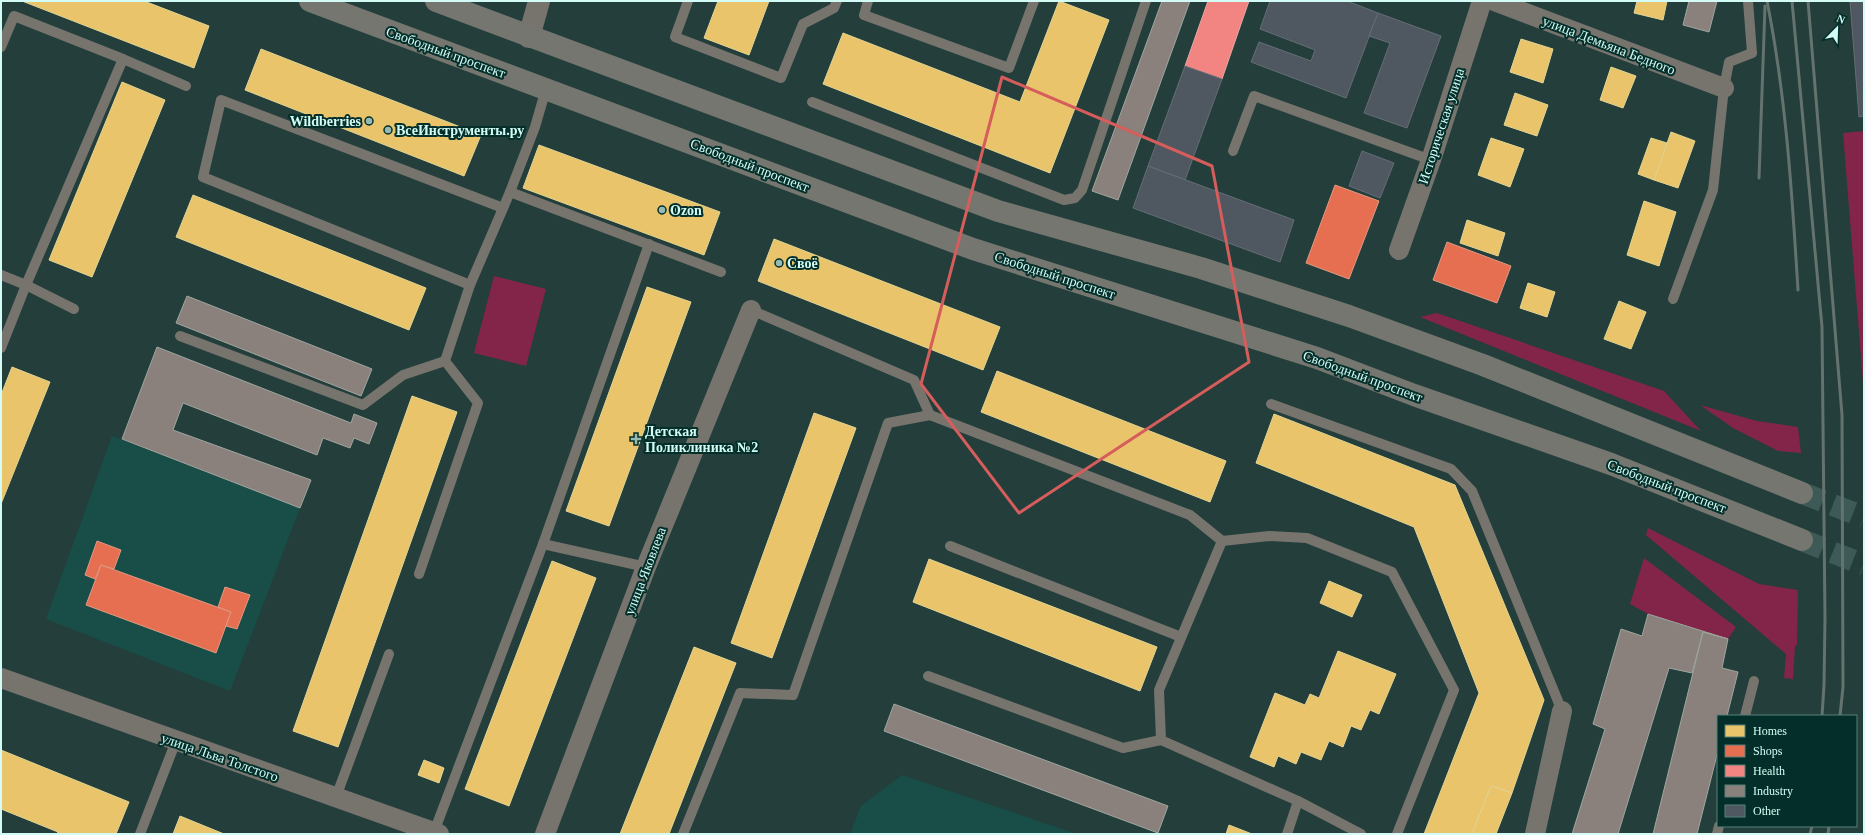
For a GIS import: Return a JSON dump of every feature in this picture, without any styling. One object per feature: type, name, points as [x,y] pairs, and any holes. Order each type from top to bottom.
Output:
[{"type":"main road","name":"Свободный проспект","points":[[310,1],[973,249],[1317,358],[1414,395],[1611,464],[1802,540]]},
{"type":"main road","points":[[436,1],[998,211],[1201,268],[1350,316],[1483,364],[1802,493]]},
{"type":"street","points":[[529,37],[539,1]]},
{"type":"street","name":"Историческая улица","points":[[1399,250],[1431,160],[1482,1]]},
{"type":"street","name":"улица Демьяна Бедного","points":[[1494,1],[1724,88]]},
{"type":"street","name":"улица Яковлева","points":[[545,834],[646,567],[751,310]]},
{"type":"street","name":"улица Льва Толстого","points":[[1,678],[436,833]]},
{"type":"street","points":[[1535,834],[1562,711]]},
{"type":"lane","points":[[688,1],[675,37],[781,78],[803,24],[834,8],[837,1]]},
{"type":"lane","points":[[868,1],[864,15],[1009,68],[1034,1]]},
{"type":"lane","points":[[812,102],[1064,200],[1075,198],[1082,190],[1146,1]]},
{"type":"lane","points":[[1673,299],[1713,190],[1724,88],[1729,62],[1752,53],[1748,1]]},
{"type":"lane","points":[[1,47],[14,16],[123,59],[186,86]]},
{"type":"lane","points":[[1,348],[26,285],[123,59]]},
{"type":"lane","points":[[445,361],[470,285],[510,192],[535,127],[546,89]]},
{"type":"lane","points":[[1233,151],[1254,96],[1431,160]]},
{"type":"lane","points":[[470,285],[203,177],[221,100],[503,208]]},
{"type":"lane","points":[[510,192],[721,272]]},
{"type":"lane","points":[[436,833],[543,544],[649,244]]},
{"type":"lane","points":[[1,275],[26,285],[74,309]]},
{"type":"lane","points":[[751,310],[914,380],[930,414]]},
{"type":"lane","points":[[180,336],[363,405],[403,375],[445,361]]},
{"type":"lane","points":[[419,574],[478,403],[445,361]]},
{"type":"lane","points":[[1271,404],[1451,469],[1472,491],[1562,711]]},
{"type":"lane","points":[[683,834],[740,693],[793,695],[888,423],[930,414],[1190,515],[1222,541],[1269,536],[1306,538],[1392,572],[1454,690],[1397,834]]},
{"type":"lane","points":[[1161,740],[1159,690],[1222,541]]},
{"type":"lane","points":[[543,544],[646,567]]},
{"type":"lane","points":[[950,546],[1181,637]]},
{"type":"lane","points":[[336,797],[389,654]]},
{"type":"lane","points":[[928,676],[1123,748],[1161,740],[1298,801],[1361,834]]},
{"type":"lane","points":[[1745,715],[1754,681]]},
{"type":"lane","points":[[140,834],[176,741]]},
{"type":"lane","points":[[1287,834],[1298,801]]},
{"type":"highlighted area","points":[[1002,77],[1212,166],[1249,362],[1019,513],[921,384]]},
{"type":"shaded area","points":[[1864,131],[1864,395],[1843,133]]},
{"type":"shaded area","points":[[494,276],[546,289],[526,366],[474,353]]},
{"type":"shaded area","points":[[1437,313],[1664,391],[1701,431],[1420,317]]},
{"type":"shaded area","points":[[1700,405],[1757,421],[1798,427],[1801,453],[1778,451],[1733,428]]},
{"type":"shaded area","points":[[112,436],[300,508],[230,691],[46,619]]},
{"type":"shaded area","points":[[1648,528],[1759,584],[1798,590],[1797,645],[1795,646],[1793,679],[1784,678],[1786,654],[1646,535]]},
{"type":"shaded area","points":[[1644,558],[1736,627],[1728,639],[1648,614],[1630,604]]},
{"type":"shaded area","points":[[902,775],[1077,834],[850,834],[861,806]]},
{"type":"building: Homes","points":[[22,1],[144,1],[209,26],[194,68]]},
{"type":"building: Homes","points":[[718,1],[769,1],[749,55],[704,38]]},
{"type":"building: Homes","points":[[1059,1],[1109,20],[1050,173],[823,84],[843,33],[1020,102]]},
{"type":"building: Homes","points":[[1637,1],[1667,1],[1663,20],[1634,13]]},
{"type":"building: Homes","points":[[1521,39],[1553,49],[1543,83],[1510,72]]},
{"type":"building: Homes","points":[[261,49],[481,135],[464,176],[245,90]]},
{"type":"building: Homes","points":[[1611,67],[1636,76],[1623,108],[1600,100]]},
{"type":"building: Homes","points":[[122,82],[165,100],[92,277],[49,260]]},
{"type":"building: Homes","points":[[1515,93],[1548,105],[1537,136],[1504,125]]},
{"type":"building: Homes","points":[[1671,132],[1695,141],[1678,188],[1654,180]]},
{"type":"building: Homes","points":[[1491,138],[1524,149],[1510,187],[1478,175]]},
{"type":"building: Homes","points":[[1651,138],[1667,143],[1654,180],[1638,174]]},
{"type":"building: Homes","points":[[539,145],[720,212],[704,255],[523,188]]},
{"type":"building: Homes","points":[[193,195],[426,288],[409,330],[176,237]]},
{"type":"building: Homes","points":[[1644,201],[1676,212],[1659,266],[1627,255]]},
{"type":"building: Homes","points":[[1467,220],[1505,233],[1498,256],[1460,243]]},
{"type":"building: Homes","points":[[774,239],[1000,327],[983,370],[758,281]]},
{"type":"building: Homes","points":[[1528,283],[1555,292],[1547,317],[1520,308]]},
{"type":"building: Homes","points":[[647,287],[691,302],[609,526],[566,511]]},
{"type":"building: Homes","points":[[1619,301],[1646,312],[1631,349],[1604,339]]},
{"type":"building: Homes","points":[[12,367],[50,382],[1,504],[1,395]]},
{"type":"building: Homes","points":[[997,371],[1226,461],[1210,502],[981,412]]},
{"type":"building: Homes","points":[[412,396],[457,412],[338,747],[293,731]]},
{"type":"building: Homes","points":[[814,413],[856,428],[772,658],[731,643]]},
{"type":"building: Homes","points":[[1274,414],[1455,485],[1544,700],[1512,793],[1491,786],[1472,834],[1424,834],[1479,693],[1414,527],[1256,463]]},
{"type":"building: Homes","points":[[929,559],[1157,647],[1140,691],[913,602]]},
{"type":"building: Homes","points":[[552,561],[596,578],[509,806],[465,789]]},
{"type":"building: Homes","points":[[1329,581],[1362,595],[1352,617],[1320,603]]},
{"type":"building: Homes","points":[[694,647],[736,663],[669,834],[620,834]]},
{"type":"building: Homes","points":[[1338,651],[1396,674],[1379,714],[1370,710],[1361,730],[1351,726],[1343,747],[1329,741],[1321,760],[1301,752],[1296,764],[1278,756],[1274,767],[1250,757],[1275,693],[1305,705],[1310,694],[1319,698]]},
{"type":"building: Homes","points":[[1,750],[129,802],[116,834],[57,834],[58,832],[1,809]]},
{"type":"building: Homes","points":[[424,760],[444,768],[439,783],[418,775]]},
{"type":"building: Homes","points":[[1491,786],[1512,793],[1496,834],[1472,834]]},
{"type":"building: Homes","points":[[180,816],[224,834],[173,834]]},
{"type":"building: Homes","points":[[1229,825],[1252,834],[1226,834]]},
{"type":"building: Shops","points":[[1335,185],[1379,201],[1349,279],[1306,263]]},
{"type":"building: Shops","points":[[1447,242],[1511,266],[1497,303],[1433,280]]},
{"type":"building: Shops","points":[[97,541],[121,550],[114,569],[101,565],[95,579],[85,575]]},
{"type":"building: Shops","points":[[101,565],[231,612],[216,653],[86,605]]},
{"type":"building: Shops","points":[[225,587],[250,595],[237,629],[226,626],[231,612],[218,607]]},
{"type":"building: Health","points":[[1208,1],[1249,1],[1222,79],[1185,66]]},
{"type":"building: Industry","points":[[1162,1],[1190,1],[1118,200],[1092,191]]},
{"type":"building: Industry","points":[[1689,1],[1717,1],[1709,32],[1683,25]]},
{"type":"building: Industry","points":[[187,296],[372,369],[361,396],[176,323]]},
{"type":"building: Industry","points":[[157,347],[351,423],[354,414],[377,423],[369,444],[354,438],[350,448],[323,438],[317,455],[183,403],[173,430],[311,480],[300,508],[122,439]]},
{"type":"building: Industry","points":[[1648,614],[1728,639],[1703,632],[1692,673],[1669,668],[1618,834],[1572,834],[1605,729],[1593,724],[1621,629],[1642,636]]},
{"type":"building: Industry","points":[[1703,632],[1728,639],[1722,668],[1738,672],[1727,715],[1717,715],[1717,755],[1697,834],[1653,834]]},
{"type":"building: Industry","points":[[894,704],[1168,806],[1158,833],[884,731]]},
{"type":"building: Other","points":[[1270,1],[1347,1],[1378,13],[1346,98],[1251,62],[1259,42],[1311,61],[1315,50],[1260,29]]},
{"type":"building: Other","points":[[1850,1],[1864,1],[1864,116],[1859,117]]},
{"type":"building: Other","points":[[1378,13],[1441,36],[1407,128],[1364,113],[1390,43],[1369,36]]},
{"type":"building: Other","points":[[1185,66],[1222,79],[1185,180],[1148,166]]},
{"type":"building: Other","points":[[1362,151],[1394,163],[1380,198],[1349,186]]},
{"type":"building: Other","points":[[1148,166],[1294,220],[1280,262],[1133,208]]},
{"type":"tunnel","points":[[1802,493],[1864,517]]},
{"type":"tunnel","points":[[1802,540],[1864,565]]},
{"type":"railway","points":[[1767,1],[1774,37],[1784,109],[1791,181],[1798,290]]},
{"type":"railway","points":[[1792,1],[1822,327],[1825,618],[1822,715]]},
{"type":"railway","points":[[1808,1],[1842,415],[1843,687],[1840,715]]},
{"type":"railway","points":[[1759,178],[1765,6]]},
{"type":"railway","points":[[1810,834],[1812,827]]},
{"type":"railway","points":[[1828,834],[1829,827]]},
{"type":"place","name":"Wildberries","points":[[369,121]]},
{"type":"place","name":"ВсеИнструменты.ру","points":[[388,130]]},
{"type":"place","name":"Ozon","points":[[662,210]]},
{"type":"place","name":"Своё","points":[[779,263]]},
{"type":"place","name":"Детская Поликлиника №2","points":[[636,439]]}]
